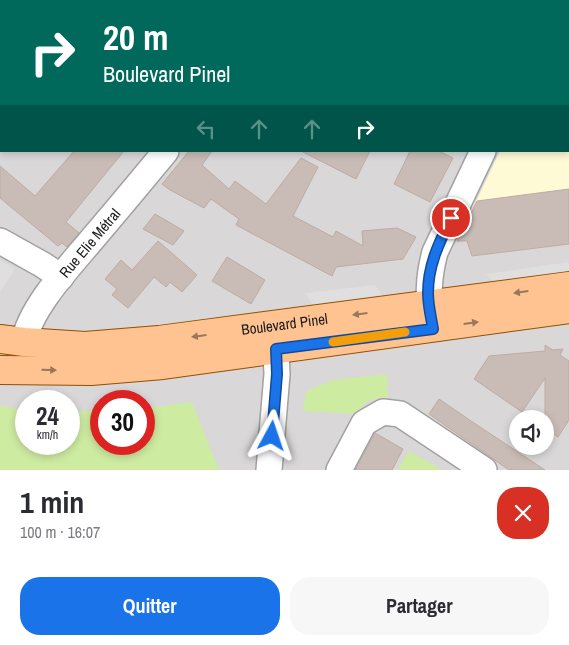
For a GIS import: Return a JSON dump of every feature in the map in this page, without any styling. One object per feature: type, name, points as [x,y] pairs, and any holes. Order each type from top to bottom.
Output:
[{"type":"main road","name":"Boulevard Pinel","points":[[431,317],[569,286]]},
{"type":"main road","name":"Boulevard Pinel","points":[[12,340],[85,346],[159,340],[275,337],[431,317],[569,309]]},
{"type":"main road","name":"Boulevard Pinel","points":[[0,370],[91,371],[163,365],[275,337]]},
{"type":"street","name":"Rue Elie Métral","points":[[12,340],[26,332],[35,312],[61,277],[165,152]]},
{"type":"street","points":[[431,317],[428,294],[430,266],[483,152]]},
{"type":"street","points":[[0,242],[61,277]]},
{"type":"street","points":[[269,470],[277,374],[275,337]]},
{"type":"street","points":[[339,470],[364,423],[383,412],[400,414],[484,470]]},
{"type":"shaded area","points":[[0,152],[569,152],[569,470],[0,470]]},
{"type":"shaded area","points":[[500,152],[569,152],[569,244],[472,256],[467,241],[457,241]]},
{"type":"shaded area","points":[[0,260],[15,269],[0,292]]},
{"type":"shaded area","points":[[569,262],[569,285],[496,284],[486,274]]},
{"type":"shaded area","points":[[375,285],[386,300],[315,307],[305,293]]},
{"type":"green space","points":[[387,374],[388,397],[370,401],[363,405],[357,414],[303,411],[306,391],[333,380]]},
{"type":"green space","points":[[192,402],[219,470],[0,470],[0,406],[15,408],[15,455],[80,455],[80,411],[90,411],[90,455],[155,455],[155,407]]},
{"type":"green space","points":[[408,451],[443,470],[398,470]]},
{"type":"building","points":[[73,152],[123,152],[66,222],[79,233],[67,247],[62,243],[58,246],[0,198],[0,166],[35,196]]},
{"type":"building","points":[[188,152],[211,152],[202,165],[229,189],[235,181],[266,204],[301,158],[318,167],[293,216],[333,237],[336,231],[363,246],[362,231],[397,228],[416,237],[403,259],[336,267],[332,276],[236,225],[239,219],[211,199],[204,208],[162,184]]},
{"type":"building","points":[[303,152],[370,152],[356,179]]},
{"type":"building","points":[[410,152],[441,152],[453,158],[430,202],[394,184]]},
{"type":"building","points":[[569,189],[569,244],[472,256],[467,241],[457,241],[477,201]]},
{"type":"building","points":[[155,214],[184,231],[173,245],[143,229]]},
{"type":"building","points":[[158,241],[197,275],[182,292],[170,282],[166,287],[154,277],[128,308],[112,295],[117,289],[105,279],[121,260],[132,270]]},
{"type":"building","points":[[227,257],[265,280],[251,304],[212,281]]},
{"type":"building","points":[[545,345],[553,350],[563,349],[560,355],[569,361],[569,420],[558,437],[554,434],[554,410],[545,410],[545,378],[523,410],[519,410],[474,379],[489,356],[545,351]]},
{"type":"building","points":[[439,399],[509,446],[509,455],[522,455],[545,470],[509,470],[429,414]]},
{"type":"building","points":[[375,433],[403,449],[392,470],[355,470]]},
{"type":"slow traffic","points":[[333,342],[405,332]]},
{"type":"route","points":[[272,436],[277,374],[276,349],[433,329],[428,294],[430,266],[451,218]]}]
